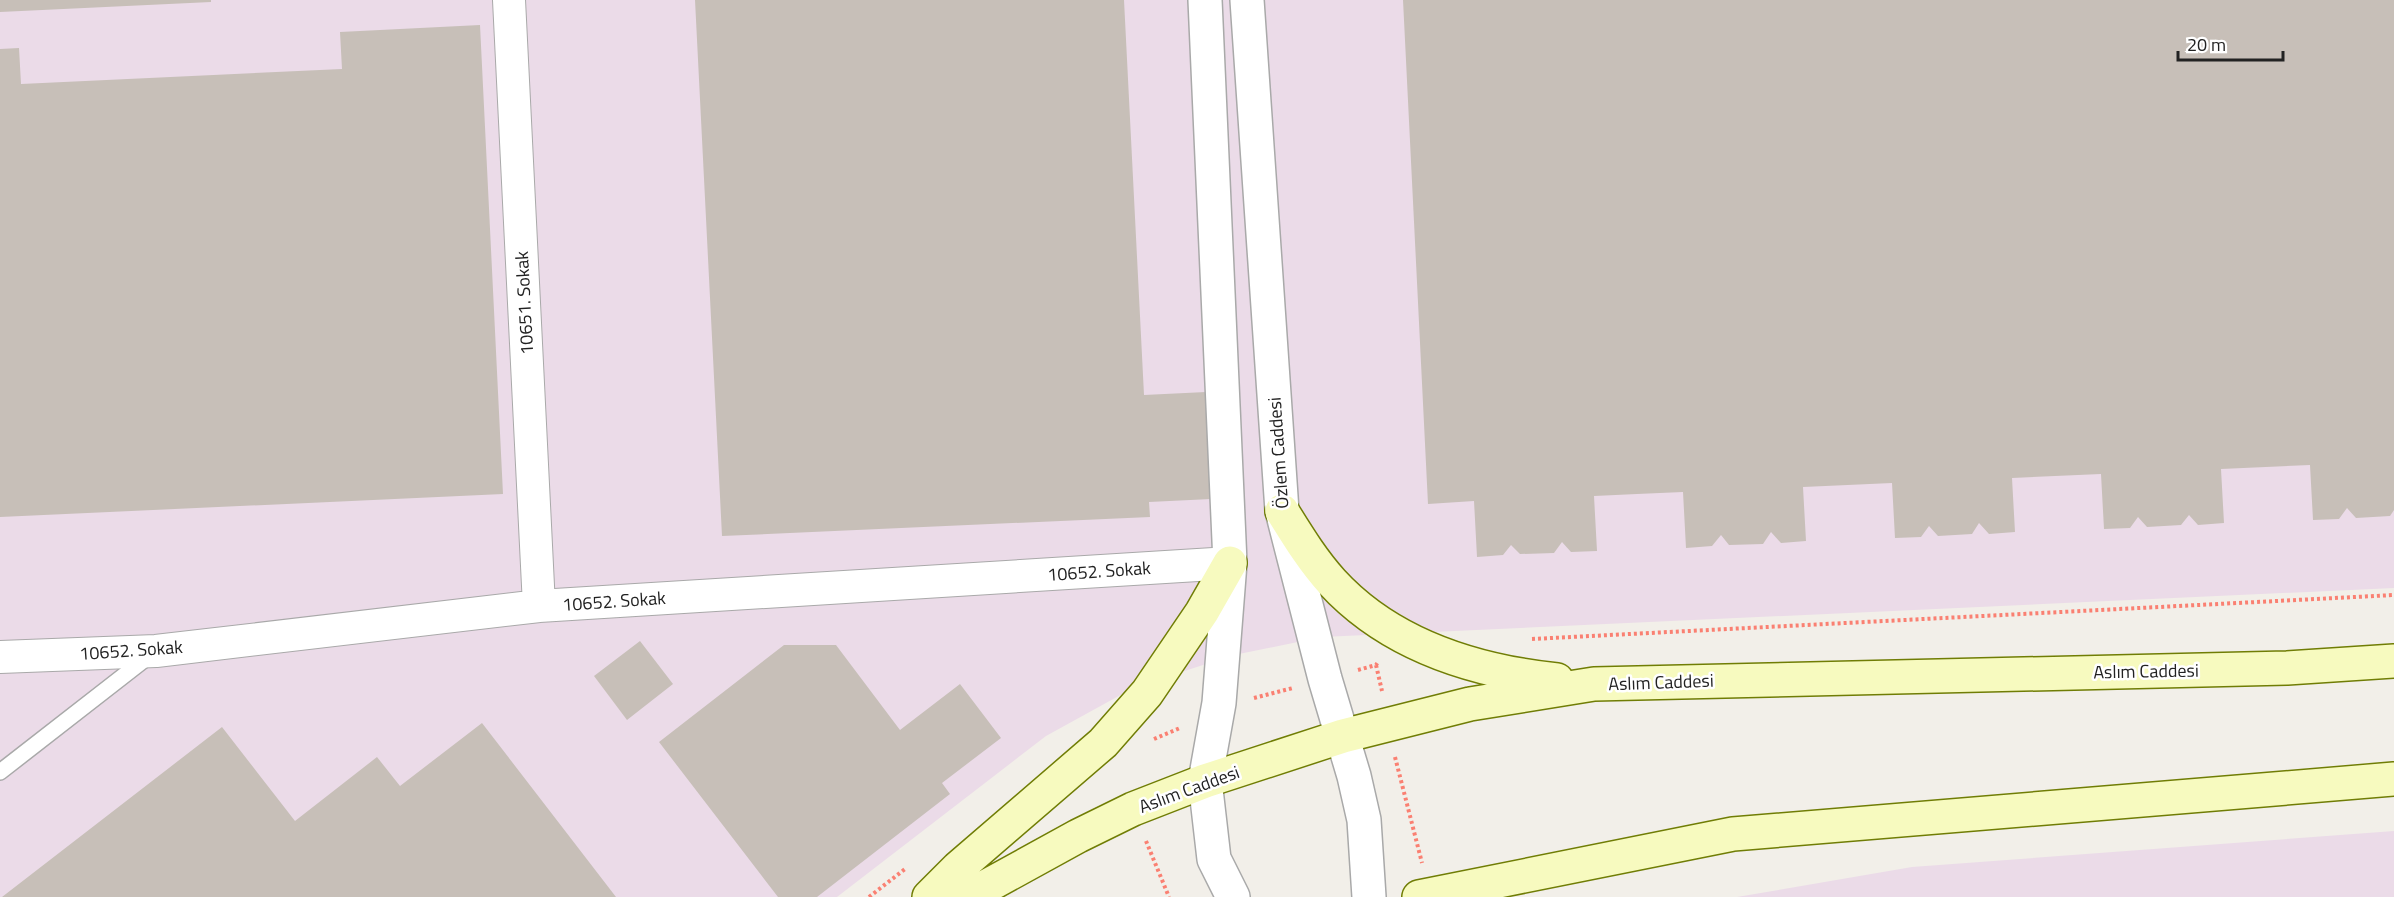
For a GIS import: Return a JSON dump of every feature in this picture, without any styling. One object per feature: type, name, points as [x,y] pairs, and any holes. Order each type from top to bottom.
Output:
[{"type":"main road","points":[[1282,511],[1332,582],[1357,606],[1392,633],[1461,661],[1499,672],[1594,684]]},
{"type":"main road","points":[[929,897],[958,868],[1103,743],[1147,693],[1202,612],[1230,562]]},
{"type":"main road","name":"Aslım Caddesi","points":[[966,897],[1133,809],[1205,781],[1343,736],[1470,704],[1594,684],[2287,668],[2394,661]]},
{"type":"main road","points":[[1422,896],[1733,834],[2394,779]]},
{"type":"street","name":"10651. Sokak","points":[[509,0],[539,606]]},
{"type":"street","points":[[1205,0],[1230,562],[1219,703],[1205,781],[1214,859],[1233,897]]},
{"type":"street","name":"Özlem Caddesi","points":[[1247,0],[1282,511],[1364,820],[1369,897]]},
{"type":"street","name":"10652. Sokak","points":[[0,657],[156,651],[539,606],[1230,562]]},
{"type":"lane","points":[[0,772],[156,651]]},
{"type":"path","points":[[1376,665],[1422,896]]},
{"type":"shaded area","points":[[0,0],[2394,0],[2394,588],[1322,637],[1234,655],[1135,687],[1046,736],[837,897],[0,897]]},
{"type":"shaded area","points":[[2394,831],[2394,897],[1737,897],[1912,867]]},
{"type":"building","points":[[0,0],[211,0],[211,2],[0,12]]},
{"type":"building","points":[[695,0],[1124,0],[1144,395],[1206,392],[1211,499],[1149,502],[1150,517],[722,536]]},
{"type":"building","points":[[1403,0],[2394,0],[2394,510],[2390,516],[2356,518],[2347,508],[2339,519],[2313,520],[2310,465],[2221,469],[2224,523],[2198,525],[2189,515],[2181,525],[2147,527],[2138,517],[2130,528],[2104,529],[2101,474],[2012,478],[2015,532],[1989,534],[1979,523],[1972,534],[1938,536],[1929,526],[1921,537],[1895,538],[1892,483],[1803,487],[1806,541],[1781,543],[1771,532],[1763,544],[1729,545],[1721,535],[1712,546],[1686,548],[1683,492],[1594,496],[1597,551],[1571,552],[1562,542],[1554,553],[1520,554],[1511,545],[1503,555],[1477,557],[1474,501],[1428,504]]},
{"type":"building","points":[[480,25],[503,494],[0,517],[0,49],[19,48],[21,84],[342,69],[340,32]]},
{"type":"building","points":[[640,641],[673,684],[627,720],[594,676]]},
{"type":"building","points":[[784,645],[836,645],[900,730],[960,684],[1001,738],[942,783],[950,794],[817,897],[778,897],[659,742]]},
{"type":"building","points":[[482,723],[616,897],[2,897],[222,727],[295,821],[377,757],[400,786]]}]
